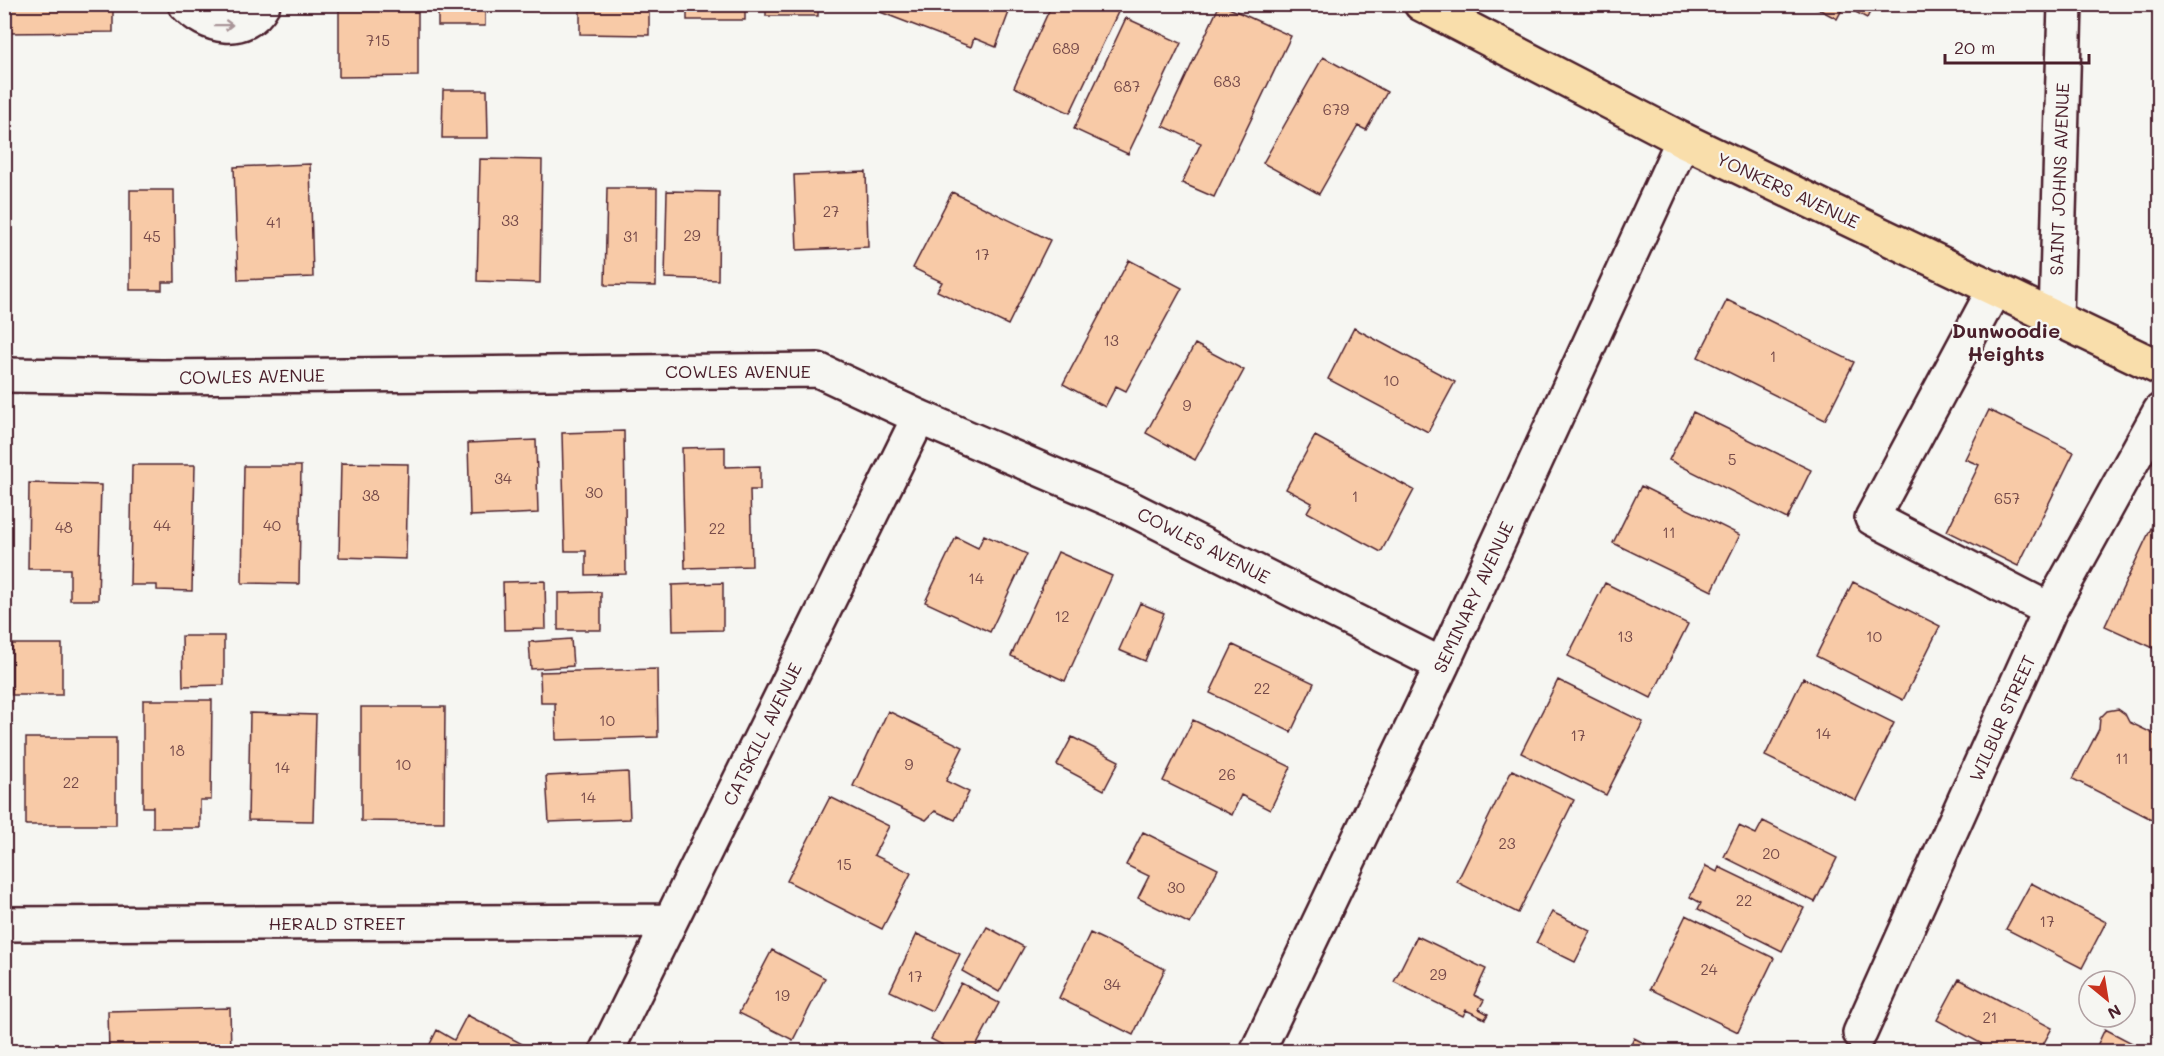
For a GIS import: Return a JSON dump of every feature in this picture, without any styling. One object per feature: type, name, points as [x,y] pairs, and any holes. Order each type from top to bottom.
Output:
[{"type":"main road","name":"YONKERS AVENUE","points":[[1421,4],[1683,140],[2160,368]]},
{"type":"street","points":[[185,4],[196,16],[214,26],[246,22],[258,12],[263,4]]},
{"type":"street","name":"SAINT JOHNS AVENUE","points":[[2056,318],[2065,4]]},
{"type":"street","name":"SEMINARY AVENUE","points":[[1257,1052],[1442,665],[1683,140]]},
{"type":"street","points":[[1995,288],[1872,518],[2050,610]]},
{"type":"street","name":"COWLES AVENUE","points":[[4,375],[162,377],[818,370],[919,417],[1126,506],[1442,665]]},
{"type":"street","name":"WILBUR STREET","points":[[1860,1033],[2050,610],[2160,411]]},
{"type":"street","name":"CATSKILL AVENUE","points":[[606,1052],[919,417]]},
{"type":"street","name":"HERALD STREET","points":[[4,924],[669,921]]},
{"type":"building","points":[[4,4],[113,4],[113,32],[4,33]]},
{"type":"building","points":[[339,4],[418,4],[418,76],[339,77]]},
{"type":"building","points":[[438,4],[485,4],[485,26],[438,26]]},
{"type":"building","points":[[504,4],[549,4],[549,10],[504,11]]},
{"type":"building","points":[[580,4],[649,4],[649,35],[580,34]]},
{"type":"building","points":[[687,4],[745,4],[745,20],[687,20]]},
{"type":"building","points":[[766,4],[818,4],[818,16],[766,16]]},
{"type":"building","points":[[877,4],[1012,4],[996,47],[974,38],[971,47],[875,10]]},
{"type":"building","points":[[1052,4],[1107,4],[1119,10],[1070,113],[1014,87]]},
{"type":"building","points":[[1220,4],[1291,36],[1214,197],[1182,183],[1201,143],[1163,126]]},
{"type":"building","points":[[1809,4],[1874,4],[1867,18],[1844,6],[1837,19]]},
{"type":"building","points":[[1126,18],[1181,43],[1128,154],[1074,129]]},
{"type":"building","points":[[1323,57],[1387,92],[1366,130],[1358,126],[1319,194],[1263,163]]},
{"type":"building","points":[[443,90],[487,90],[488,138],[442,138]]},
{"type":"building","points":[[480,159],[542,160],[540,283],[477,281]]},
{"type":"building","points":[[310,164],[313,277],[238,280],[234,167]]},
{"type":"building","points":[[866,172],[868,247],[797,250],[794,175]]},
{"type":"building","points":[[607,188],[657,188],[656,286],[605,285]]},
{"type":"building","points":[[130,190],[174,190],[175,282],[162,282],[162,290],[130,290]]},
{"type":"building","points":[[667,191],[719,192],[718,280],[665,278]]},
{"type":"building","points":[[952,192],[1050,240],[1008,325],[937,291],[942,282],[913,268]]},
{"type":"building","points":[[1129,260],[1182,288],[1126,391],[1116,386],[1105,407],[1063,384]]},
{"type":"building","points":[[1727,300],[1854,362],[1825,420],[1698,357]]},
{"type":"building","points":[[1354,328],[1455,382],[1428,432],[1328,379]]},
{"type":"building","points":[[1195,344],[1244,370],[1195,460],[1146,433]]},
{"type":"building","points":[[1989,410],[2074,452],[2018,566],[1947,531],[1979,465],[1965,459]]},
{"type":"building","points":[[1693,412],[1811,470],[1787,519],[1669,460]]},
{"type":"building","points":[[624,431],[626,574],[586,575],[586,551],[565,551],[562,433]]},
{"type":"building","points":[[1315,436],[1414,490],[1381,552],[1307,512],[1312,503],[1286,489]]},
{"type":"building","points":[[536,440],[538,513],[470,516],[468,443]]},
{"type":"building","points":[[725,447],[725,467],[760,466],[760,490],[750,490],[752,566],[685,568],[682,448]]},
{"type":"building","points":[[341,463],[408,464],[406,559],[339,557]]},
{"type":"building","points":[[132,465],[195,465],[192,591],[157,590],[157,585],[130,585]]},
{"type":"building","points":[[244,466],[301,466],[299,584],[242,583]]},
{"type":"building","points":[[29,483],[101,485],[98,600],[70,600],[70,569],[28,569]]},
{"type":"building","points":[[1641,486],[1740,535],[1712,591],[1613,543]]},
{"type":"building","points":[[2155,520],[2160,522],[2160,651],[2105,626]]},
{"type":"building","points":[[984,535],[1027,554],[990,632],[925,602],[956,537],[978,548]]},
{"type":"building","points":[[1058,552],[1112,576],[1065,681],[1011,656]]},
{"type":"building","points":[[545,581],[546,629],[504,630],[503,582]]},
{"type":"building","points":[[1853,582],[1940,626],[1903,700],[1816,656]]},
{"type":"building","points":[[723,583],[723,630],[673,631],[672,585]]},
{"type":"building","points":[[1605,583],[1688,624],[1651,698],[1568,656]]},
{"type":"building","points":[[601,592],[601,630],[558,630],[558,593]]},
{"type":"building","points":[[1140,603],[1164,613],[1145,661],[1119,650]]},
{"type":"building","points":[[182,636],[224,636],[224,685],[183,686]]},
{"type":"building","points":[[571,639],[573,666],[531,669],[529,642]]},
{"type":"building","points":[[12,644],[62,644],[62,695],[12,695]]},
{"type":"building","points":[[1233,645],[1314,683],[1291,732],[1210,693]]},
{"type":"building","points":[[657,669],[658,737],[556,740],[555,703],[541,703],[540,672]]},
{"type":"building","points":[[1803,678],[1894,723],[1856,800],[1765,756]]},
{"type":"building","points":[[1558,680],[1643,722],[1606,795],[1521,753]]},
{"type":"building","points":[[143,700],[212,700],[211,800],[200,800],[200,828],[153,828],[153,807],[143,807]]},
{"type":"building","points":[[361,707],[445,707],[444,822],[361,821]]},
{"type":"building","points":[[2118,709],[2125,714],[2129,722],[2160,737],[2159,823],[2073,779],[2099,729],[2100,718],[2107,711]]},
{"type":"building","points":[[888,711],[963,747],[946,781],[969,792],[955,820],[935,811],[926,820],[853,786]]},
{"type":"building","points":[[250,713],[316,715],[313,821],[248,820]]},
{"type":"building","points":[[1193,720],[1291,767],[1270,810],[1241,795],[1232,815],[1163,781]]},
{"type":"building","points":[[1072,737],[1119,761],[1104,790],[1057,765]]},
{"type":"building","points":[[26,738],[116,738],[116,825],[26,825]]},
{"type":"building","points":[[1512,770],[1574,800],[1518,913],[1457,882]]},
{"type":"building","points":[[628,772],[630,819],[549,822],[546,776]]},
{"type":"building","points":[[830,797],[889,826],[874,855],[911,873],[882,929],[787,881]]},
{"type":"building","points":[[1763,821],[1837,858],[1815,902],[1724,857],[1739,826],[1756,834]]},
{"type":"building","points":[[1143,832],[1218,869],[1190,924],[1138,898],[1149,876],[1126,865]]},
{"type":"building","points":[[1706,866],[1717,872],[1719,867],[1804,908],[1782,951],[1698,909],[1701,903],[1690,897]]},
{"type":"building","points":[[2031,883],[2106,922],[2082,968],[2006,929]]},
{"type":"building","points":[[1552,912],[1591,931],[1575,962],[1536,943]]},
{"type":"building","points":[[1686,915],[1774,958],[1738,1032],[1650,989]]},
{"type":"building","points":[[987,927],[1024,947],[999,992],[962,971]]},
{"type":"building","points":[[1090,933],[1165,969],[1133,1035],[1059,998]]},
{"type":"building","points":[[917,934],[960,954],[932,1011],[890,991]]},
{"type":"building","points":[[1417,936],[1486,969],[1474,995],[1484,1000],[1479,1009],[1488,1014],[1485,1019],[1466,1010],[1463,1016],[1394,982]]},
{"type":"building","points":[[772,950],[825,978],[793,1040],[739,1013]]},
{"type":"building","points":[[1959,979],[2052,1028],[2039,1052],[1997,1052],[1937,1020]]},
{"type":"building","points":[[961,983],[999,1003],[973,1052],[955,1052],[931,1039]]},
{"type":"building","points":[[230,1008],[231,1052],[109,1052],[108,1011]]},
{"type":"building","points":[[467,1015],[532,1049],[531,1052],[426,1052],[437,1030],[454,1040]]},
{"type":"building","points":[[2105,1029],[2134,1044],[2130,1052],[2094,1052]]},
{"type":"building","points":[[1634,1038],[1661,1052],[1628,1052]]},
{"type":"district","name":"Dunwoodie Heights","points":[[2006,342]]}]
